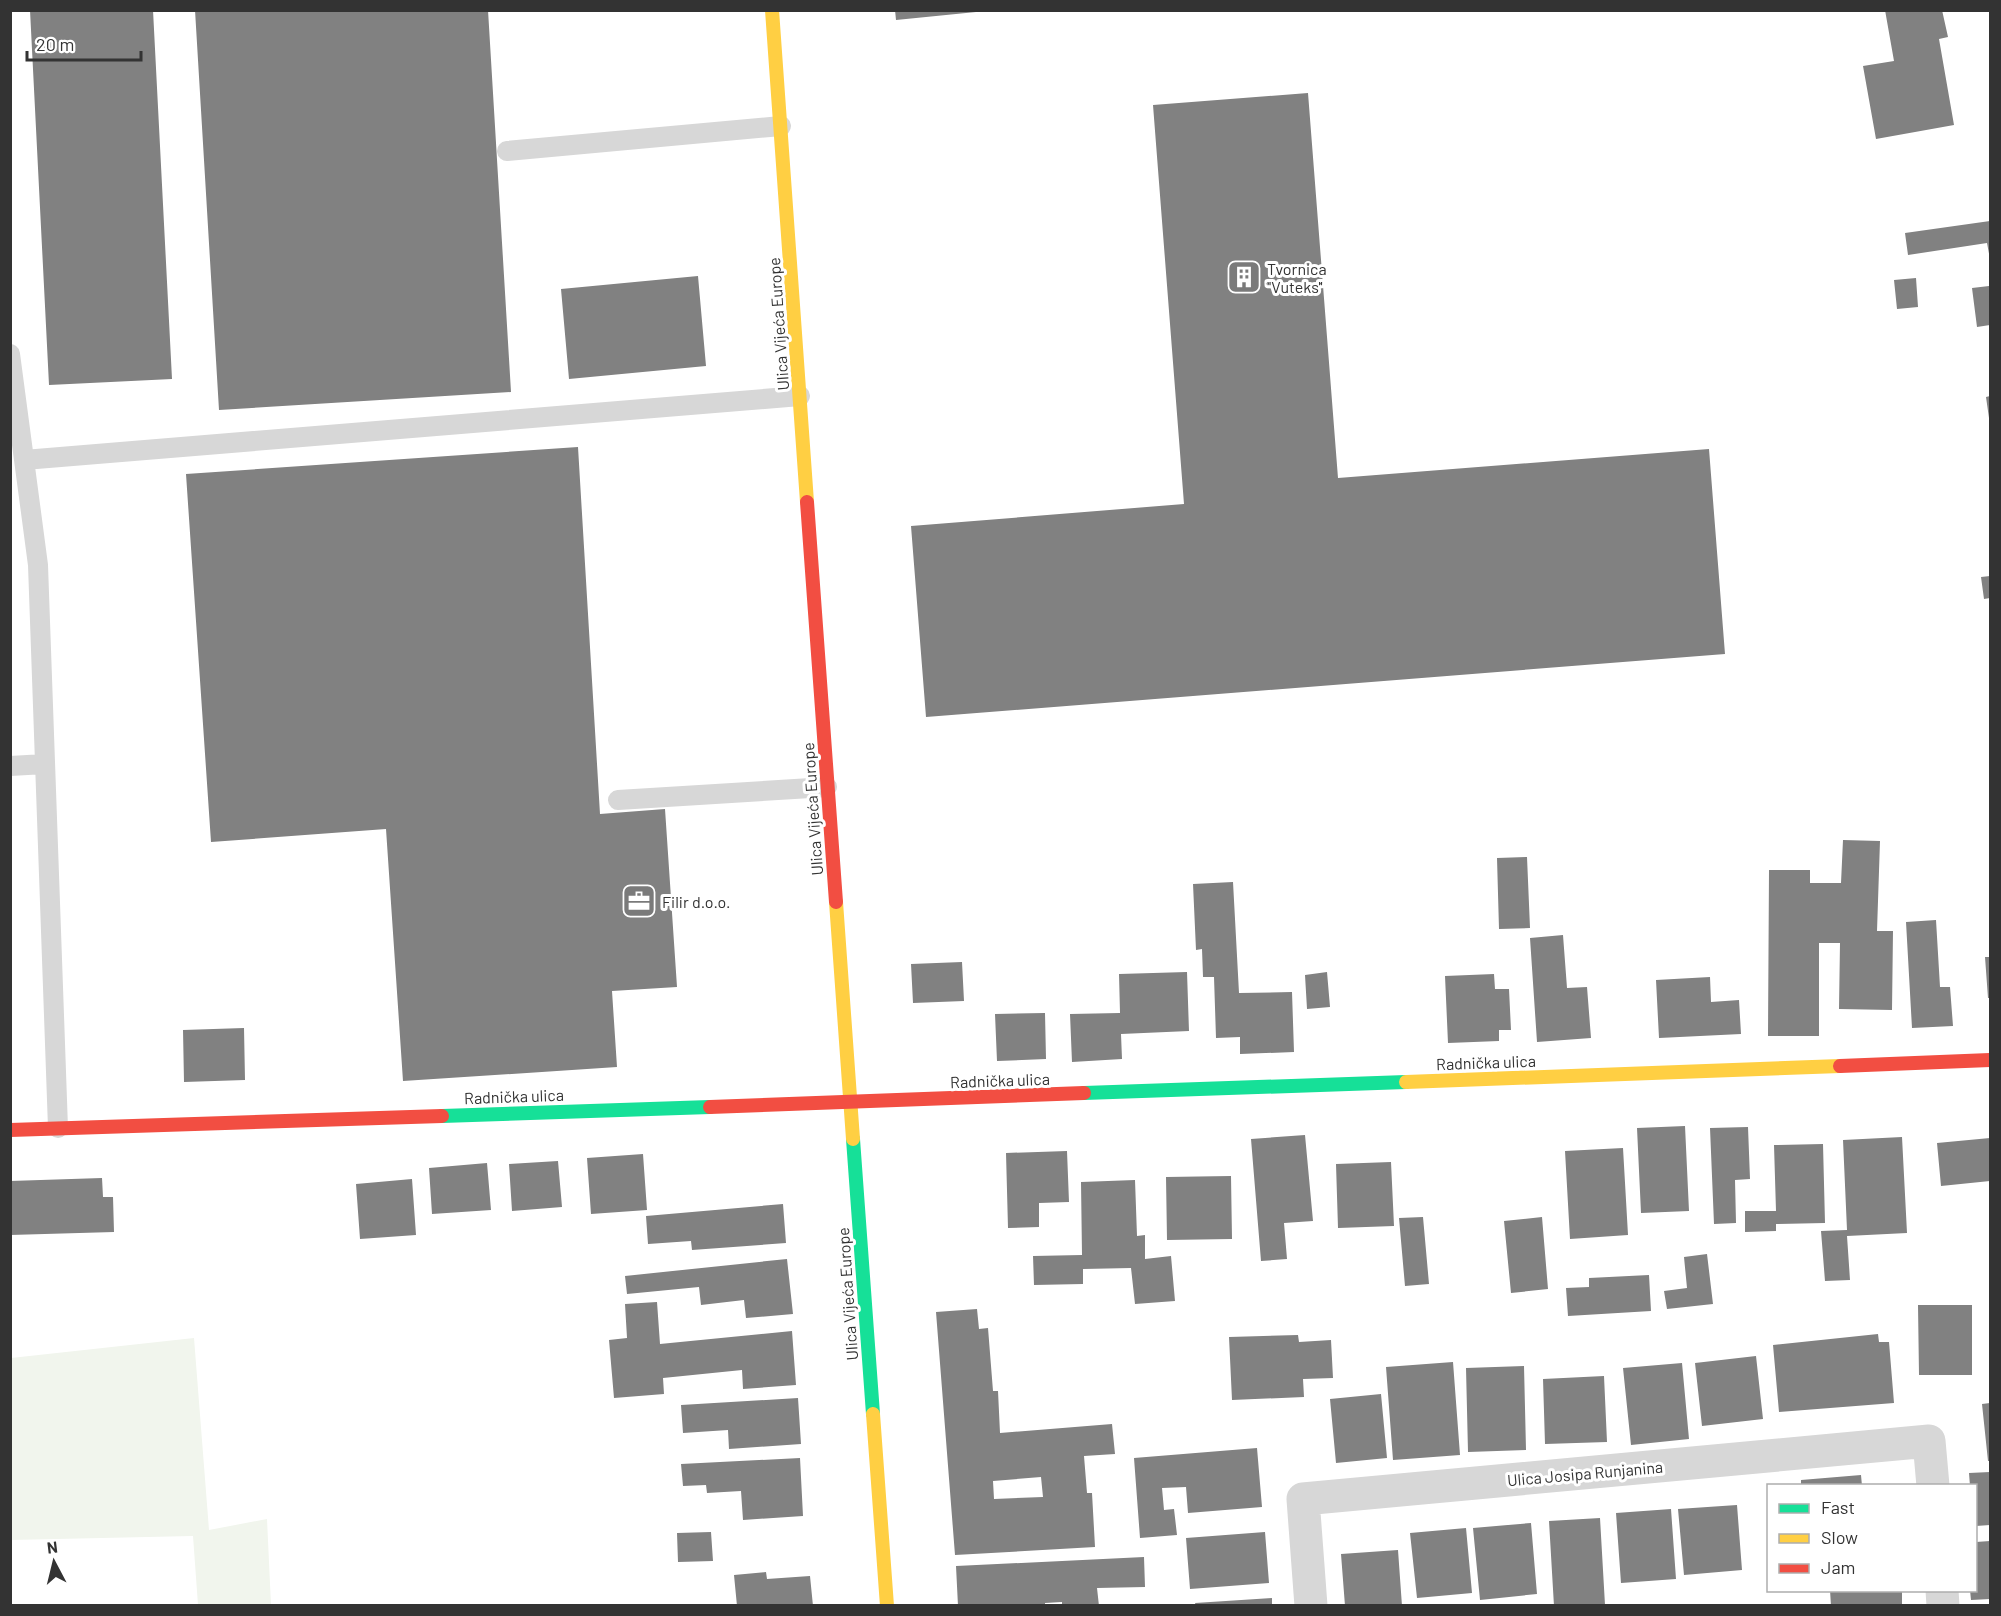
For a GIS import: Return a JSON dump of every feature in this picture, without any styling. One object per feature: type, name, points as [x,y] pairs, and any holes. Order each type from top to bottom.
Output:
[{"type":"street","name":"Ulica Vijeća Europe","points":[[772,10],[887,1605]]},
{"type":"street","name":"Radnička ulica","points":[[10,1130],[1990,1060]]},
{"type":"street","name":"Ulica Josipa Runjanina","points":[[1311,1605],[1303,1499],[1929,1441],[1933,1484]]},
{"type":"lane","points":[[507,151],[780,126]]},
{"type":"lane","points":[[10,354],[38,565],[58,1128]]},
{"type":"lane","points":[[24,460],[800,396]]},
{"type":"lane","points":[[10,766],[45,764]]},
{"type":"lane","points":[[618,800],[827,787]]},
{"type":"shaded area","points":[[194,1338],[209,1530],[267,1519],[271,1605],[198,1605],[193,1536],[11,1540],[11,1358]]},
{"type":"building","points":[[30,10],[153,10],[172,379],[49,385]]},
{"type":"building","points":[[195,10],[488,10],[511,392],[219,410]]},
{"type":"building","points":[[895,10],[975,10],[976,12],[896,20]]},
{"type":"building","points":[[1885,10],[1942,10],[1948,37],[1939,39],[1954,125],[1876,139],[1863,66],[1894,61]]},
{"type":"building","name":"Tvornica ''Vuteks''","points":[[1308,93],[1338,478],[1709,449],[1725,654],[926,717],[911,526],[1184,504],[1153,105]]},
{"type":"building","points":[[1990,221],[1990,259],[1987,243],[1908,255],[1905,233]]},
{"type":"building","points":[[698,276],[706,366],[569,379],[561,289]]},
{"type":"building","points":[[1916,278],[1918,307],[1897,309],[1894,280]]},
{"type":"building","points":[[1989,286],[1990,325],[1977,327],[1972,288]]},
{"type":"building","points":[[1990,396],[1990,418],[1989,418],[1986,397]]},
{"type":"building","points":[[578,447],[600,814],[665,809],[677,987],[612,991],[617,1067],[403,1081],[386,829],[211,842],[186,474]]},
{"type":"building","points":[[1990,576],[1990,598],[1984,599],[1981,577]]},
{"type":"building","points":[[1843,840],[1880,841],[1877,931],[1893,931],[1892,1010],[1839,1009],[1840,943],[1819,943],[1819,1036],[1768,1036],[1769,870],[1810,870],[1810,883],[1841,883]]},
{"type":"building","points":[[1527,857],[1530,928],[1499,929],[1497,858]]},
{"type":"building","points":[[1233,882],[1239,993],[1292,992],[1294,1052],[1240,1054],[1240,1037],[1216,1038],[1214,977],[1203,977],[1202,949],[1196,950],[1193,884]]},
{"type":"building","points":[[1936,920],[1940,987],[1950,987],[1953,1026],[1912,1028],[1906,922]]},
{"type":"building","points":[[1563,935],[1567,988],[1587,987],[1591,1038],[1537,1042],[1530,938]]},
{"type":"building","points":[[1985,957],[1990,957],[1990,998],[1988,998]]},
{"type":"building","points":[[962,962],[964,1001],[913,1003],[911,964]]},
{"type":"building","points":[[1187,972],[1189,1031],[1121,1034],[1122,1059],[1072,1062],[1070,1014],[1120,1013],[1119,974]]},
{"type":"building","points":[[1327,972],[1330,1007],[1307,1009],[1305,975]]},
{"type":"building","points":[[1494,974],[1495,989],[1509,989],[1511,1030],[1499,1030],[1499,1041],[1448,1043],[1445,976]]},
{"type":"building","points":[[1710,977],[1711,1002],[1739,1000],[1741,1034],[1659,1038],[1656,980]]},
{"type":"building","points":[[1045,1013],[1046,1059],[997,1061],[995,1014]]},
{"type":"building","points":[[244,1028],[245,1080],[184,1082],[183,1030]]},
{"type":"building","points":[[1685,1126],[1689,1211],[1641,1213],[1637,1128]]},
{"type":"building","points":[[1748,1127],[1750,1179],[1735,1180],[1736,1223],[1714,1224],[1710,1128]]},
{"type":"building","points":[[1305,1135],[1313,1221],[1284,1223],[1287,1259],[1261,1261],[1251,1139]]},
{"type":"building","points":[[1902,1137],[1907,1233],[1847,1236],[1850,1280],[1825,1281],[1821,1231],[1847,1230],[1843,1140]]},
{"type":"building","points":[[1990,1138],[1990,1181],[1941,1186],[1937,1143]]},
{"type":"building","points":[[1823,1144],[1825,1223],[1776,1224],[1776,1231],[1745,1232],[1745,1211],[1776,1211],[1774,1145]]},
{"type":"building","points":[[1623,1148],[1628,1235],[1570,1239],[1565,1151]]},
{"type":"building","points":[[1067,1151],[1069,1202],[1039,1203],[1039,1227],[1008,1228],[1006,1153]]},
{"type":"building","points":[[643,1154],[647,1210],[591,1214],[587,1158]]},
{"type":"building","points":[[558,1161],[562,1207],[512,1211],[509,1164]]},
{"type":"building","points":[[1391,1162],[1394,1226],[1338,1228],[1336,1164]]},
{"type":"building","points":[[487,1163],[491,1210],[432,1214],[429,1168]]},
{"type":"building","points":[[1231,1176],[1232,1239],[1167,1240],[1166,1177]]},
{"type":"building","points":[[102,1178],[103,1197],[113,1197],[114,1232],[10,1235],[10,1181]]},
{"type":"building","points":[[412,1179],[416,1235],[360,1239],[356,1184]]},
{"type":"building","points":[[1135,1180],[1137,1236],[1145,1235],[1145,1259],[1171,1256],[1175,1301],[1135,1304],[1131,1268],[1083,1269],[1083,1284],[1034,1285],[1033,1256],[1082,1255],[1081,1182]]},
{"type":"building","points":[[783,1204],[786,1243],[692,1250],[691,1241],[648,1244],[646,1216]]},
{"type":"building","points":[[1423,1217],[1429,1284],[1405,1286],[1399,1218]]},
{"type":"building","points":[[1542,1217],[1548,1289],[1511,1293],[1504,1221]]},
{"type":"building","points":[[1707,1254],[1713,1304],[1667,1309],[1664,1291],[1687,1288],[1684,1257]]},
{"type":"building","points":[[787,1259],[793,1314],[746,1318],[744,1300],[701,1305],[699,1287],[627,1294],[625,1276]]},
{"type":"building","points":[[1649,1275],[1651,1311],[1568,1316],[1566,1288],[1589,1287],[1589,1278]]},
{"type":"building","points":[[657,1302],[660,1344],[792,1331],[796,1385],[743,1389],[742,1370],[663,1378],[664,1394],[614,1398],[609,1340],[627,1338],[625,1304]]},
{"type":"building","points":[[1918,1305],[1972,1305],[1972,1375],[1919,1375]]},
{"type":"building","points":[[977,1309],[979,1329],[988,1328],[993,1391],[998,1391],[1000,1433],[1112,1424],[1115,1454],[1084,1456],[1087,1493],[1092,1493],[1095,1547],[955,1555],[936,1312]],"holes":[[[1041,1477],[1043,1497],[994,1499],[993,1481]]]},
{"type":"building","points":[[1878,1334],[1879,1342],[1889,1342],[1894,1403],[1779,1412],[1773,1345]]},
{"type":"building","points":[[1298,1335],[1299,1342],[1331,1340],[1333,1378],[1303,1379],[1304,1397],[1232,1400],[1229,1337]]},
{"type":"building","points":[[1756,1356],[1763,1419],[1702,1426],[1695,1363]]},
{"type":"building","points":[[1453,1362],[1460,1455],[1393,1460],[1386,1367]]},
{"type":"building","points":[[1682,1363],[1689,1439],[1631,1445],[1623,1368]]},
{"type":"building","points":[[1524,1366],[1526,1450],[1468,1452],[1466,1368]]},
{"type":"building","points":[[1604,1376],[1607,1442],[1545,1444],[1543,1379]]},
{"type":"building","points":[[1381,1394],[1387,1458],[1336,1463],[1330,1399]]},
{"type":"building","points":[[798,1398],[801,1444],[729,1449],[728,1430],[683,1433],[681,1405]]},
{"type":"building","points":[[1990,1403],[1990,1461],[1988,1461],[1982,1404]]},
{"type":"building","points":[[1257,1448],[1262,1507],[1188,1513],[1186,1487],[1162,1488],[1164,1510],[1174,1509],[1177,1535],[1140,1538],[1134,1458]]},
{"type":"building","points":[[800,1458],[803,1516],[743,1520],[741,1491],[707,1493],[706,1485],[683,1486],[681,1464]]},
{"type":"building","points":[[1990,1472],[1990,1525],[1977,1526],[1977,1484],[1970,1484],[1969,1473]]},
{"type":"building","points":[[1861,1475],[1862,1484],[1801,1484],[1801,1480]]},
{"type":"building","points":[[1737,1505],[1742,1570],[1684,1575],[1678,1509]]},
{"type":"building","points":[[1671,1509],[1676,1579],[1621,1583],[1616,1513]]},
{"type":"building","points":[[1600,1518],[1605,1605],[1554,1606],[1549,1521]]},
{"type":"building","points":[[1531,1523],[1537,1594],[1480,1600],[1473,1528]]},
{"type":"building","points":[[1466,1528],[1472,1593],[1417,1598],[1410,1533]]},
{"type":"building","points":[[711,1532],[713,1561],[678,1562],[677,1533]]},
{"type":"building","points":[[1265,1532],[1269,1583],[1190,1589],[1186,1538]]},
{"type":"building","points":[[1990,1541],[1990,1599],[1971,1600],[1970,1592],[1977,1592],[1977,1542]]},
{"type":"building","points":[[1398,1550],[1402,1606],[1345,1606],[1341,1554]]},
{"type":"building","points":[[1144,1557],[1145,1587],[1097,1588],[1099,1606],[1062,1606],[1062,1602],[1045,1603],[1045,1606],[958,1606],[956,1566]]},
{"type":"building","points":[[766,1572],[767,1579],[810,1576],[813,1606],[737,1606],[734,1575]]},
{"type":"building","points":[[1830,1592],[1902,1592],[1902,1606],[1831,1606]]},
{"type":"building","points":[[1272,1598],[1272,1606],[1196,1606],[1195,1603]]},
{"type":"traffic: fast","points":[[1084,1093],[1406,1082]]},
{"type":"traffic: fast","points":[[442,1116],[710,1107]]},
{"type":"traffic: fast","points":[[853,1139],[873,1414]]},
{"type":"traffic: slow","points":[[772,10],[807,502]]},
{"type":"traffic: slow","points":[[836,902],[853,1139]]},
{"type":"traffic: slow","points":[[1406,1082],[1840,1066]]},
{"type":"traffic: slow","points":[[873,1414],[887,1606]]},
{"type":"traffic: jam","points":[[807,502],[836,902]]},
{"type":"traffic: jam","points":[[1840,1066],[1990,1060]]},
{"type":"traffic: jam","points":[[710,1107],[1084,1093]]},
{"type":"traffic: jam","points":[[10,1130],[442,1116]]},
{"type":"place","name":"Tvornica ''Vuteks''","points":[[1244,277]]},
{"type":"place","name":"Filir d.o.o.","points":[[639,901]]}]
